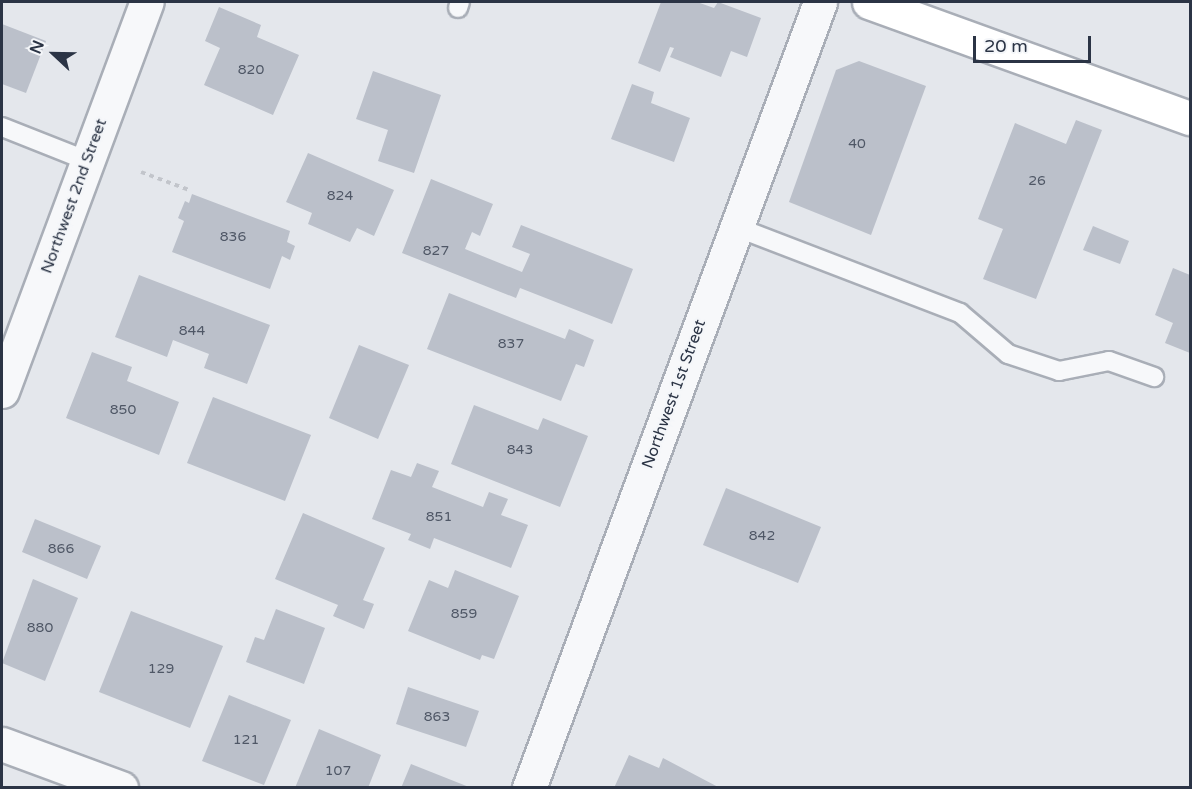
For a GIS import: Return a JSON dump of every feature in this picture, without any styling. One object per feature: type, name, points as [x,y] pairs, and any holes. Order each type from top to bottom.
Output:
[{"type":"main road","points":[[869,2],[1191,117]]},
{"type":"street","name":"Northwest 2nd Street","points":[[2,391],[147,2]]},
{"type":"street","name":"Northwest 1st Street","points":[[529,788],[820,2]]},
{"type":"street","points":[[2,744],[122,788]]},
{"type":"lane","points":[[2,127],[88,161]]},
{"type":"lane","points":[[736,227],[960,312],[1008,354],[1059,371],[1109,361],[1154,377]]},
{"type":"path","points":[[141,172],[189,190]]},
{"type":"building","points":[[661,2],[697,2],[714,8],[718,2],[761,18],[747,57],[731,51],[721,77],[670,57],[674,48],[670,47],[660,72],[638,63]]},
{"type":"building","points":[[219,7],[261,25],[257,37],[299,55],[273,115],[204,85],[220,48],[205,41]]},
{"type":"building","points":[[2,24],[46,41],[26,93],[2,84]]},
{"type":"building","points":[[859,61],[926,86],[871,235],[789,202],[836,70]]},
{"type":"building","points":[[373,71],[441,95],[414,173],[378,161],[388,130],[356,119]]},
{"type":"building","points":[[632,84],[654,92],[651,103],[690,118],[674,162],[611,139]]},
{"type":"building","points":[[1076,120],[1102,130],[1036,299],[983,279],[1003,229],[978,219],[1015,123],[1066,144]]},
{"type":"building","points":[[308,153],[394,190],[374,236],[357,228],[350,242],[308,224],[312,213],[286,202]]},
{"type":"building","points":[[431,179],[493,204],[480,236],[472,232],[465,249],[522,272],[530,254],[512,247],[521,225],[633,269],[612,324],[520,288],[516,298],[402,253]]},
{"type":"building","points":[[192,194],[290,231],[287,242],[295,246],[290,260],[282,256],[270,289],[172,252],[184,221],[178,218],[185,201],[189,203]]},
{"type":"building","points":[[1093,226],[1129,241],[1120,264],[1083,250]]},
{"type":"building","points":[[1173,268],[1190,275],[1190,353],[1165,343],[1173,323],[1155,315]]},
{"type":"building","points":[[139,275],[270,325],[247,384],[204,368],[209,354],[173,340],[167,357],[115,337]]},
{"type":"building","points":[[449,293],[565,339],[569,329],[594,340],[584,367],[576,364],[561,401],[427,349]]},
{"type":"building","points":[[359,345],[409,365],[378,439],[329,418]]},
{"type":"building","points":[[92,352],[132,367],[127,381],[179,402],[159,455],[66,418]]},
{"type":"building","points":[[213,397],[311,435],[285,501],[187,463]]},
{"type":"building","points":[[474,405],[538,430],[543,418],[588,436],[560,507],[451,464]]},
{"type":"building","points":[[417,463],[439,471],[432,487],[483,507],[489,492],[508,499],[501,515],[528,525],[511,568],[434,538],[430,549],[408,540],[411,534],[372,519],[391,470],[411,477]]},
{"type":"building","points":[[726,488],[821,527],[798,583],[703,545]]},
{"type":"building","points":[[303,513],[385,548],[363,600],[374,604],[364,629],[333,616],[338,605],[275,579]]},
{"type":"building","points":[[35,519],[101,546],[87,579],[22,552]]},
{"type":"building","points":[[455,570],[519,596],[494,659],[482,655],[480,660],[408,631],[429,580],[448,588]]},
{"type":"building","points":[[33,579],[78,598],[45,681],[2,663]]},
{"type":"building","points":[[276,609],[325,628],[304,684],[246,662],[255,637],[264,640]]},
{"type":"building","points":[[131,611],[223,646],[190,728],[99,692]]},
{"type":"building","points":[[408,687],[479,711],[466,747],[396,724]]},
{"type":"building","points":[[229,695],[291,720],[264,785],[202,761]]},
{"type":"building","points":[[319,729],[381,755],[368,788],[295,788]]},
{"type":"building","points":[[629,755],[659,768],[663,758],[720,788],[614,788]]},
{"type":"building","points":[[411,764],[469,787],[469,788],[401,788]]}]
